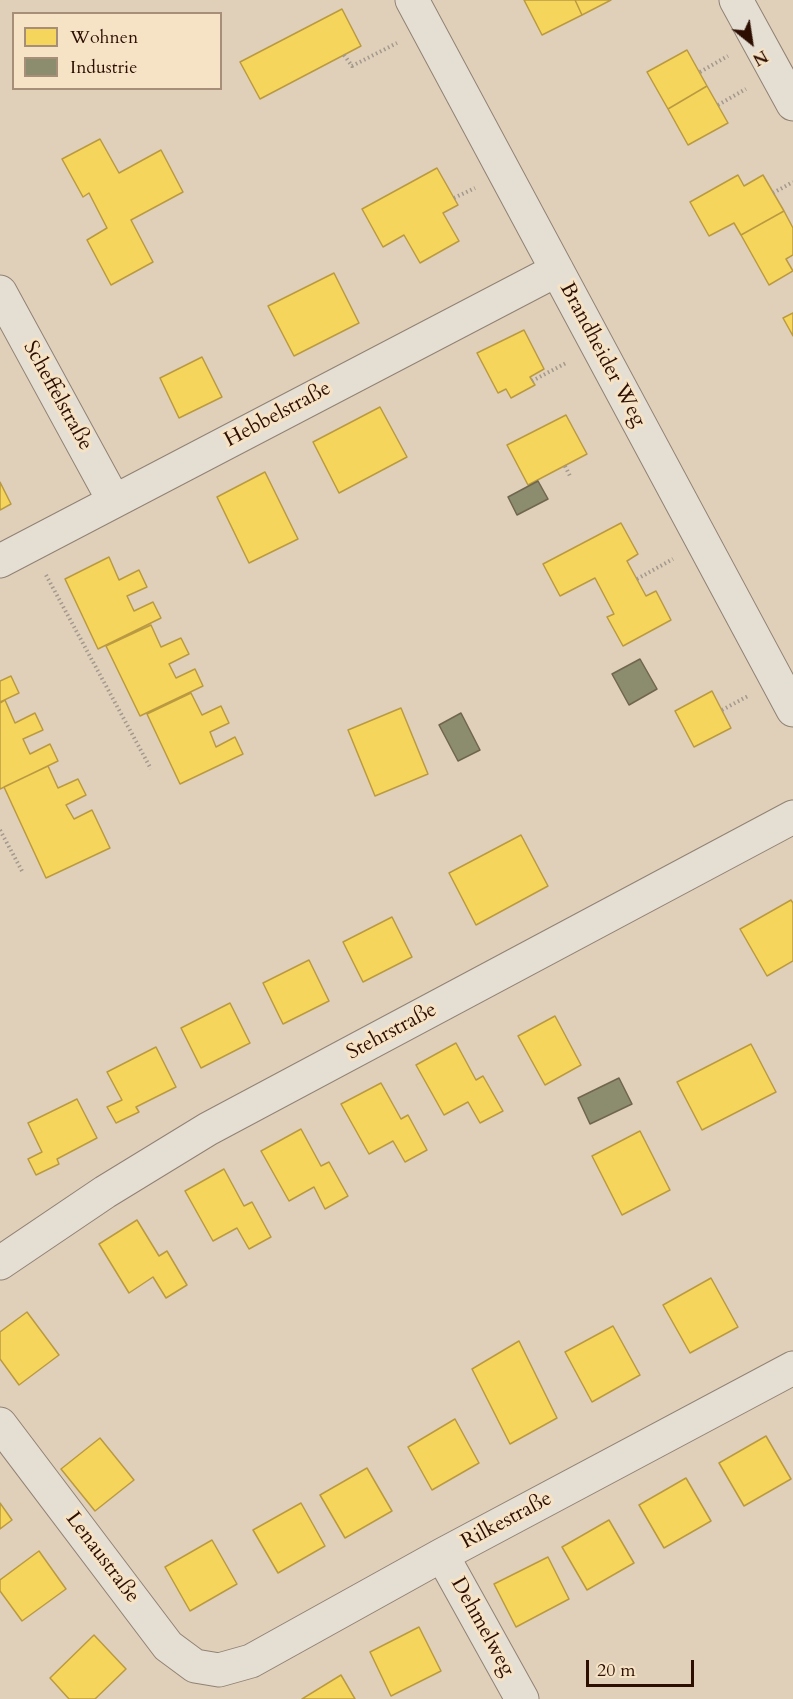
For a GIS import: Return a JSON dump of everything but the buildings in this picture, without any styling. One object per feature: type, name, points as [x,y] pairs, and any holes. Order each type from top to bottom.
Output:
[{"type":"street","points":[[736,0],[793,104]]},
{"type":"street","name":"Brandheider Weg","points":[[419,14],[793,710]]},
{"type":"street","name":"Hebbelstraße","points":[[0,561],[557,270]]},
{"type":"street","name":"Scheffelstraße","points":[[0,292],[114,501]]},
{"type":"street","name":"Stehrstraße","points":[[0,1263],[105,1192],[208,1129],[793,817]]},
{"type":"street","name":"Rilkestraße","points":[[219,1670],[251,1661],[442,1555],[793,1368]]},
{"type":"street","name":"Lenaustraße","points":[[0,1424],[168,1646],[195,1666],[219,1670]]},
{"type":"street","name":"Dehmelweg","points":[[442,1555],[522,1699]]},
{"type":"path","points":[[344,55],[352,66],[419,14]]},
{"type":"path","points":[[773,193],[793,182]]},
{"type":"path","points":[[565,466],[570,476]]},
{"type":"path","points":[[29,546],[151,769]]},
{"type":"path","points":[[637,579],[669,562]]},
{"type":"path","points":[[0,830],[22,871]]}]
